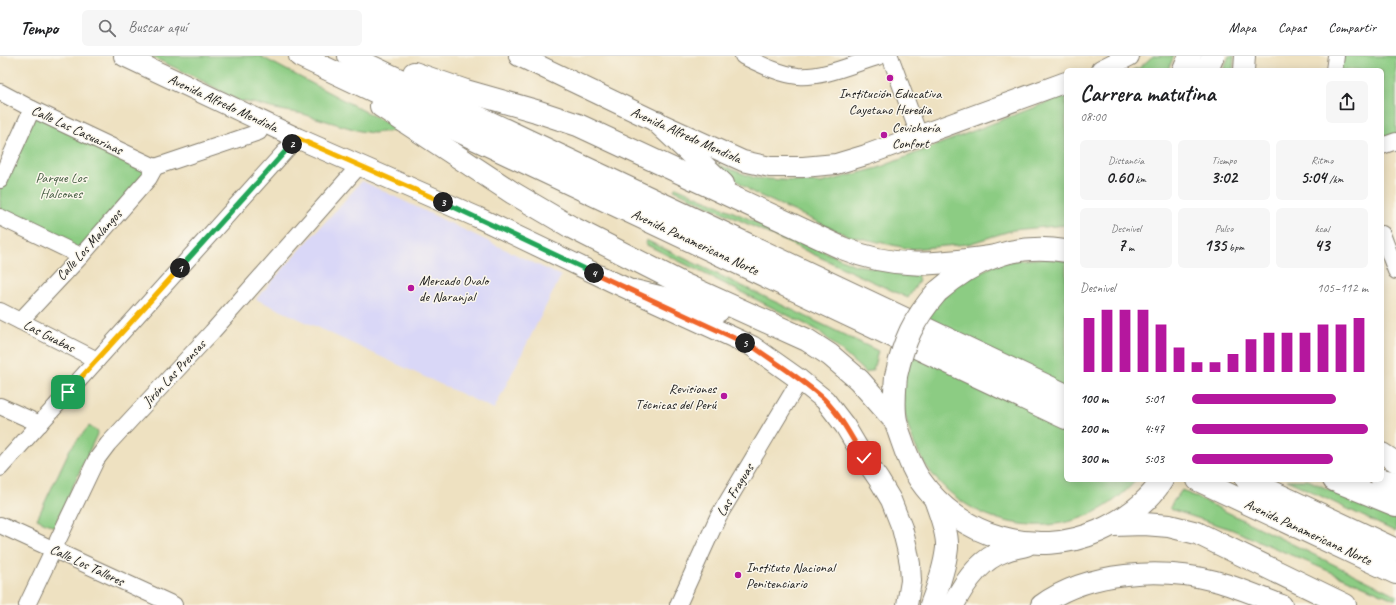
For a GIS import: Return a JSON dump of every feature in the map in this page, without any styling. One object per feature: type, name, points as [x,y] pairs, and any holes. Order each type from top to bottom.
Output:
[{"type":"highway","points":[[300,56],[324,67],[458,158],[542,210],[654,270],[807,340],[839,362],[863,384],[896,422]]},
{"type":"highway","name":"Avenida Panamericana Norte","points":[[349,56],[1064,394]]},
{"type":"highway","points":[[352,56],[400,68],[466,91],[564,119],[593,131],[842,248],[868,258],[884,262],[910,264],[938,263],[996,256],[1021,250],[1062,249]]},
{"type":"highway","points":[[1185,68],[1190,56]]},
{"type":"highway","points":[[1208,68],[1213,56]]},
{"type":"highway","name":"Avenida Panamericana Norte","points":[[324,67],[1064,417]]},
{"type":"highway","points":[[657,122],[740,200]]},
{"type":"highway","points":[[996,256],[975,265],[955,277],[937,292],[922,310],[910,331],[901,352],[896,376],[894,405],[896,422],[907,458],[920,480],[936,499],[956,517],[979,530],[1005,540],[1032,544],[1060,543],[1087,536],[1113,525],[1141,505],[1160,482]]},
{"type":"highway","points":[[634,291],[774,324]]},
{"type":"highway","points":[[1384,480],[1396,483]]},
{"type":"highway","name":"Avenida Panamericana Norte","points":[[1202,482],[1396,574]]},
{"type":"highway","name":"Avenida Panamericana Norte","points":[[1251,482],[1396,550]]},
{"type":"highway","points":[[1339,482],[1396,506]]},
{"type":"highway","points":[[931,605],[943,569],[947,547],[943,524],[936,499]]},
{"type":"highway","points":[[1113,525],[1144,524],[1169,526],[1197,533],[1345,605]]},
{"type":"highway","points":[[953,605],[967,582],[983,563],[1004,551],[1032,544]]},
{"type":"highway","points":[[1243,556],[1271,578],[1311,605]]},
{"type":"main road","name":"Avenida Alfredo Mendiola","points":[[124,56],[297,138],[458,208],[752,346],[800,380],[825,400],[845,426],[891,500],[902,528],[910,564],[910,581],[907,605]]},
{"type":"main road","name":"Avenida Alfredo Mendiola","points":[[519,56],[743,162],[770,167],[803,167],[836,164],[866,155],[1064,83]]},
{"type":"main road","points":[[1105,68],[1129,56]]},
{"type":"main road","points":[[1244,68],[1246,56]]},
{"type":"main road","points":[[1384,454],[1396,462]]},
{"type":"main road","points":[[1041,605],[1048,600],[1092,581],[1115,576],[1139,574],[1178,575],[1216,581],[1282,605]]},
{"type":"street","points":[[743,56],[783,73],[799,76],[824,73],[880,56]]},
{"type":"street","points":[[890,56],[919,135]]},
{"type":"street","points":[[1334,68],[1336,56]]},
{"type":"street","name":"Calle Las Casuarinas","points":[[0,92],[32,109],[155,167]]},
{"type":"street","points":[[0,180],[32,109]]},
{"type":"street","points":[[155,167],[259,132]]},
{"type":"street","points":[[0,468],[297,138]]},
{"type":"street","points":[[1384,145],[1396,141]]},
{"type":"street","name":"Jirón Las Prensas","points":[[27,605],[96,460],[108,444],[212,332],[359,166]]},
{"type":"street","name":"Calle Los Malangos","points":[[20,321],[81,256],[149,178],[155,167]]},
{"type":"street","points":[[0,217],[81,256]]},
{"type":"street","points":[[1384,239],[1396,271]]},
{"type":"street","name":"Las Guabas","points":[[0,311],[97,360]]},
{"type":"street","name":"Las Fraguas","points":[[678,605],[718,517],[800,380]]},
{"type":"street","points":[[0,406],[40,424]]},
{"type":"street","name":"Calle Los Talleres","points":[[0,525],[174,605]]},
{"type":"shaded area","name":"Mercado Ovalo de Naranjal","points":[[362,181],[561,276],[494,409],[256,299]]},
{"type":"green space","points":[[150,56],[260,56],[400,130],[373,133],[360,131],[303,114],[239,101],[197,78]]},
{"type":"green space","points":[[1153,56],[1174,56],[1169,68],[1139,68]]},
{"type":"green space","points":[[1229,56],[1234,56],[1233,68],[1224,68]]},
{"type":"green space","points":[[1343,56],[1396,56],[1396,135],[1384,139],[1384,68],[1340,68]]},
{"type":"green space","points":[[1064,96],[1064,225],[1013,230],[968,244],[911,249],[846,235],[752,192],[714,163],[755,178],[821,183],[878,168]]},
{"type":"green space","name":"Parque Los Halcones","points":[[35,115],[149,173],[80,253],[0,214],[0,188]]},
{"type":"green space","points":[[676,187],[855,265],[917,274],[919,281],[908,298],[674,190]]},
{"type":"green space","points":[[646,240],[878,351],[873,370],[866,373],[819,331],[645,244]]},
{"type":"green space","points":[[1050,258],[1064,261],[1064,482],[1134,482],[1109,504],[1078,519],[1045,525],[1011,522],[979,512],[951,493],[927,467],[911,435],[904,407],[903,385],[906,369],[918,342],[924,323],[931,310],[954,288],[969,277],[1002,263],[1016,260]]},
{"type":"green space","points":[[89,426],[98,432],[54,527],[37,519],[70,449]]},
{"type":"green space","points":[[1291,482],[1312,482],[1396,520],[1396,532]]},
{"type":"green space","points":[[1182,490],[1396,595],[1396,600],[1233,530],[1170,509],[1172,503]]},
{"type":"place","name":"Institución Educativa Cayetano Heredia","points":[[890,78]]},
{"type":"place","name":"Cevichería Confort","points":[[884,135]]},
{"type":"place","name":"Mercado Ovalo de Naranjal","points":[[411,288]]},
{"type":"place","name":"Revisiones Técnicas del Perú","points":[[724,396]]},
{"type":"place","name":"Instituto Nacional Penitenciario","points":[[738,575]]},
{"type":"route","points":[[68,392],[297,138],[477,217],[752,346],[800,380],[825,400],[845,426],[864,458]]}]
